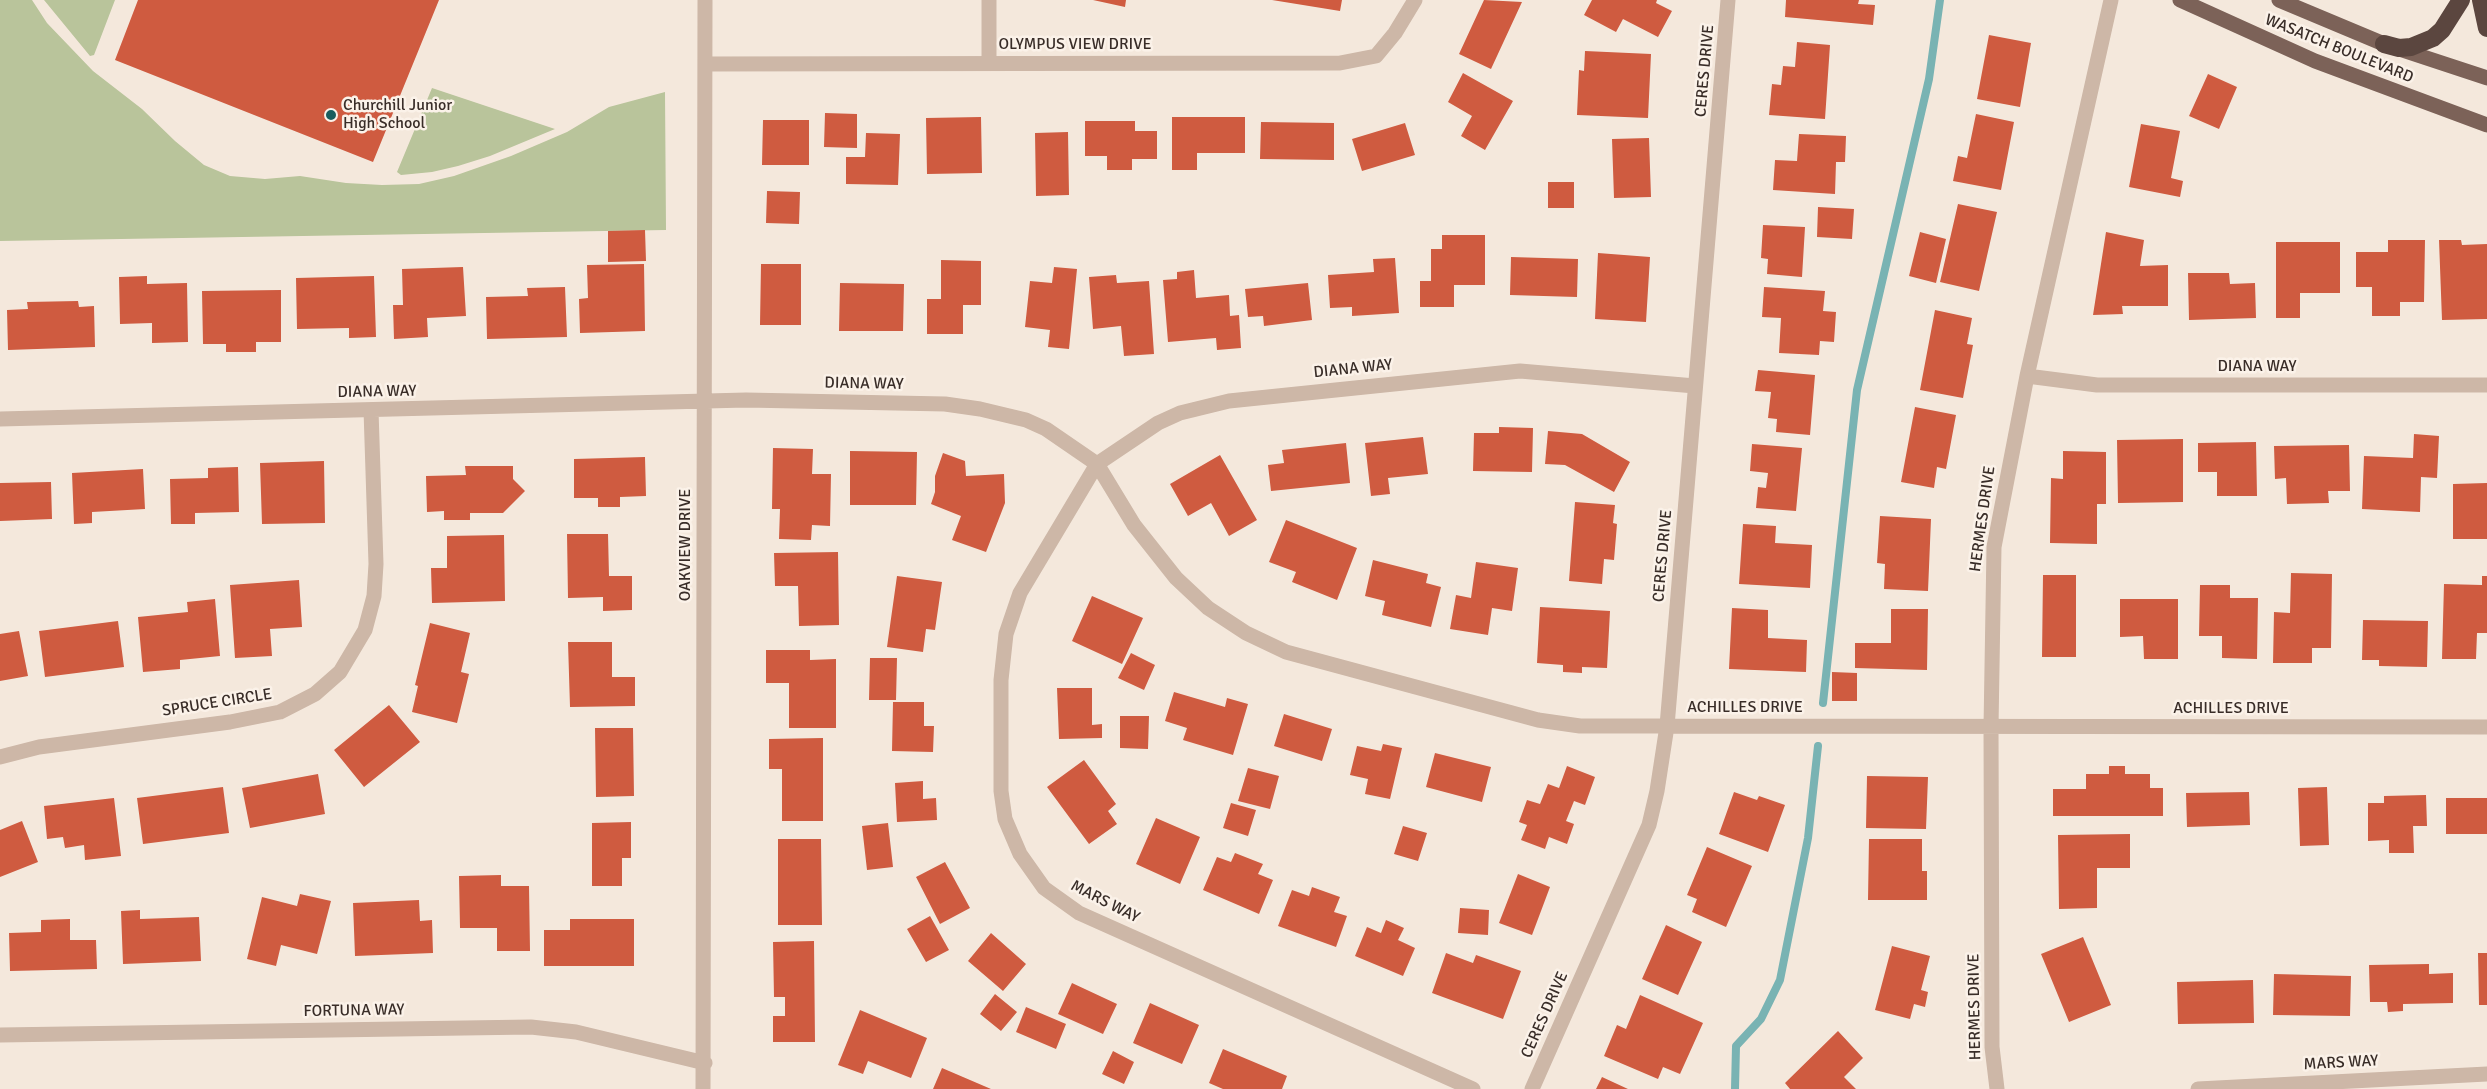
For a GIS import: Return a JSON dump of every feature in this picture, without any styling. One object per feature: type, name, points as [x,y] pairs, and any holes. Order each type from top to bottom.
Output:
[{"type":"highway","points":[[2384,44],[2399,48],[2411,47],[2433,38],[2442,30],[2461,0]]},
{"type":"highway","points":[[2481,0],[2487,28]]},
{"type":"main road","name":"WASATCH BOULEVARD","points":[[2180,0],[2315,61],[2487,125]]},
{"type":"main road","name":"WASATCH BOULEVARD","points":[[2280,0],[2384,44],[2487,78]]},
{"type":"street","name":"OAKVIEW DRIVE","points":[[703,1089],[705,1062],[705,0]]},
{"type":"street","points":[[989,0],[989,63]]},
{"type":"street","name":"OLYMPUS VIEW DRIVE","points":[[705,64],[1321,64],[1376,56],[1386,45],[1415,0]]},
{"type":"street","name":"CERES DRIVE","points":[[1532,1089],[1649,825],[1657,791],[1667,726],[1728,0]]},
{"type":"street","name":"HERMES DRIVE","points":[[1997,1089],[1992,1047],[1991,727],[1994,547],[2027,376],[2111,0]]},
{"type":"street","name":"DIANA WAY","points":[[0,419],[704,401],[945,404],[980,409],[1026,420],[1046,429],[1097,464],[1158,423],[1180,413],[1229,401],[1501,371],[1540,371],[1695,386]]},
{"type":"street","name":"DIANA WAY","points":[[2027,376],[2097,385],[2487,386]]},
{"type":"street","name":"SPRUCE CIRCLE","points":[[0,757],[39,747],[230,722],[280,712],[315,694],[340,672],[365,630],[374,596],[376,564],[370,410]]},
{"type":"street","name":"ACHILLES DRIVE","points":[[1097,464],[1134,525],[1176,578],[1226,621],[1286,652],[1538,720],[1566,725],[1667,726],[2487,727]]},
{"type":"street","name":"MARS WAY","points":[[1097,464],[1029,577],[1014,607],[1006,634],[1001,680],[1001,791],[1005,819],[1020,854],[1044,888],[1079,913],[1473,1089]]},
{"type":"street","name":"FORTUNA WAY","points":[[0,1035],[531,1027],[576,1032],[705,1062]]},
{"type":"street","name":"MARS WAY","points":[[2198,1089],[2487,1074]]},
{"type":"green space","points":[[0,0],[32,0],[47,23],[93,71],[142,109],[204,165],[230,176],[265,179],[300,176],[346,183],[419,184],[454,176],[511,156],[567,132],[609,107],[665,92],[666,230],[0,241]]},
{"type":"green space","points":[[44,0],[115,0],[94,55],[90,56]]},
{"type":"green space","points":[[432,88],[555,129],[490,156],[458,166],[432,172],[401,175],[397,172]]},
{"type":"building","points":[[138,0],[439,0],[373,162],[115,60]]},
{"type":"building","points":[[1093,0],[1126,0],[1125,7]]},
{"type":"building","points":[[1272,0],[1342,0],[1340,11]]},
{"type":"building","points":[[1484,0],[1522,2],[1491,69],[1459,54]]},
{"type":"building","points":[[1592,0],[1657,0],[1656,3],[1672,11],[1658,37],[1623,19],[1616,32],[1584,15]]},
{"type":"building","points":[[1786,0],[1859,0],[1858,4],[1875,5],[1873,25],[1785,17]]},
{"type":"building","points":[[1989,35],[2031,43],[2020,107],[1977,99]]},
{"type":"building","points":[[1797,42],[1830,45],[1825,119],[1769,115],[1772,84],[1781,85],[1783,66],[1795,67]]},
{"type":"building","points":[[1585,51],[1651,54],[1648,118],[1577,115],[1579,70],[1584,71]]},
{"type":"building","points":[[1463,73],[1513,101],[1485,150],[1461,136],[1472,116],[1448,102]]},
{"type":"building","points":[[2208,74],[2237,87],[2219,129],[2189,116]]},
{"type":"building","points":[[825,113],[857,114],[857,148],[824,147]]},
{"type":"building","points":[[1976,114],[2014,122],[2001,190],[1953,181],[1958,156],[1967,158]]},
{"type":"building","points":[[981,117],[982,173],[927,174],[926,118]]},
{"type":"building","points":[[1172,117],[1245,117],[1245,153],[1197,153],[1197,170],[1172,170]]},
{"type":"building","points":[[763,120],[809,120],[809,165],[762,165]]},
{"type":"building","points":[[1085,121],[1135,121],[1135,131],[1157,131],[1157,159],[1132,159],[1132,170],[1107,170],[1107,156],[1085,156]]},
{"type":"building","points":[[1261,122],[1334,123],[1334,160],[1260,159]]},
{"type":"building","points":[[1405,123],[1415,155],[1362,171],[1352,139]]},
{"type":"building","points":[[2141,124],[2180,131],[2171,178],[2183,181],[2180,197],[2129,187]]},
{"type":"building","points":[[1068,132],[1069,195],[1036,196],[1035,133]]},
{"type":"building","points":[[866,133],[900,134],[898,185],[846,184],[846,157],[865,157]]},
{"type":"building","points":[[1799,134],[1846,136],[1845,162],[1836,162],[1835,194],[1773,190],[1775,160],[1797,161]]},
{"type":"building","points":[[1649,138],[1651,197],[1614,198],[1612,139]]},
{"type":"building","points":[[1548,182],[1574,182],[1574,208],[1548,208]]},
{"type":"building","points":[[767,191],[800,192],[799,224],[766,223]]},
{"type":"building","points":[[1958,204],[1997,212],[1979,291],[1940,282]]},
{"type":"building","points":[[1818,207],[1854,209],[1852,239],[1817,237]]},
{"type":"building","points":[[1763,225],[1805,227],[1802,277],[1767,274],[1768,259],[1761,258]]},
{"type":"building","points":[[645,230],[646,261],[608,262],[608,231]]},
{"type":"building","points":[[1920,232],[1946,239],[1936,283],[1909,276]]},
{"type":"building","points":[[2106,232],[2144,240],[2140,266],[2168,265],[2168,306],[2122,306],[2123,314],[2093,315]]},
{"type":"building","points":[[1442,235],[1485,235],[1485,285],[1454,285],[1454,307],[1420,307],[1420,281],[1431,281],[1431,249],[1442,249]]},
{"type":"building","points":[[2388,240],[2425,240],[2424,302],[2400,302],[2400,316],[2372,316],[2372,287],[2356,287],[2356,252],[2388,252]]},
{"type":"building","points":[[2439,240],[2461,240],[2462,245],[2487,244],[2487,319],[2442,320]]},
{"type":"building","points":[[2276,242],[2340,242],[2340,293],[2300,293],[2300,318],[2276,318]]},
{"type":"building","points":[[1598,253],[1650,257],[1646,322],[1595,319]]},
{"type":"building","points":[[1511,257],[1578,259],[1577,297],[1510,295]]},
{"type":"building","points":[[1395,258],[1399,313],[1352,316],[1352,307],[1330,308],[1328,275],[1374,272],[1373,259]]},
{"type":"building","points":[[941,260],[981,261],[981,305],[963,305],[963,334],[927,334],[927,299],[941,299]]},
{"type":"building","points":[[644,264],[645,331],[580,333],[579,299],[588,298],[587,265]]},
{"type":"building","points":[[761,264],[801,264],[801,325],[760,325]]},
{"type":"building","points":[[463,267],[466,316],[427,318],[428,337],[394,339],[393,305],[403,305],[402,269]]},
{"type":"building","points":[[1054,267],[1077,269],[1069,349],[1048,347],[1050,330],[1025,327],[1030,281],[1052,283]]},
{"type":"building","points":[[1194,270],[1196,298],[1229,295],[1230,316],[1239,315],[1241,348],[1217,350],[1216,338],[1168,342],[1163,280],[1177,279],[1177,272]]},
{"type":"building","points":[[2188,273],[2229,273],[2230,284],[2255,283],[2256,318],[2189,320]]},
{"type":"building","points":[[1116,275],[1117,283],[1149,281],[1154,354],[1124,356],[1121,326],[1093,329],[1089,277]]},
{"type":"building","points":[[147,276],[147,284],[187,283],[188,342],[152,343],[152,323],[120,324],[119,277]]},
{"type":"building","points":[[374,276],[376,337],[349,338],[349,328],[297,329],[296,278]]},
{"type":"building","points":[[840,283],[904,284],[903,331],[839,331]]},
{"type":"building","points":[[1308,283],[1312,320],[1264,326],[1263,316],[1248,317],[1245,289]]},
{"type":"building","points":[[565,287],[567,337],[487,339],[486,297],[528,296],[527,288]]},
{"type":"building","points":[[1764,287],[1825,291],[1823,311],[1836,312],[1834,342],[1820,341],[1819,355],[1779,353],[1781,318],[1762,317]]},
{"type":"building","points":[[281,290],[281,342],[256,342],[256,352],[226,352],[226,344],[203,344],[202,291]]},
{"type":"building","points":[[78,301],[79,307],[94,306],[95,347],[8,350],[7,310],[28,309],[27,302]]},
{"type":"building","points":[[1935,310],[1972,318],[1967,344],[1973,345],[1963,398],[1920,390]]},
{"type":"building","points":[[1758,370],[1815,375],[1810,435],[1776,432],[1777,419],[1768,418],[1771,392],[1755,391]]},
{"type":"building","points":[[1915,407],[1956,415],[1946,469],[1937,467],[1934,488],[1901,482]]},
{"type":"building","points":[[1499,427],[1533,428],[1532,472],[1473,471],[1474,433],[1499,433]]},
{"type":"building","points":[[1548,431],[1582,434],[1630,462],[1614,492],[1565,465],[1545,464]]},
{"type":"building","points":[[2414,434],[2439,436],[2437,478],[2421,477],[2420,512],[2362,509],[2364,456],[2413,458]]},
{"type":"building","points":[[1423,437],[1428,474],[1388,478],[1390,494],[1371,496],[1365,443]]},
{"type":"building","points":[[2183,439],[2183,502],[2118,503],[2117,440]]},
{"type":"building","points":[[2256,442],[2257,496],[2217,496],[2217,472],[2198,472],[2198,443]]},
{"type":"building","points":[[1346,443],[1350,483],[1271,491],[1268,465],[1284,463],[1282,450]]},
{"type":"building","points":[[1752,444],[1802,448],[1796,511],[1756,508],[1758,487],[1766,488],[1768,473],[1750,471]]},
{"type":"building","points":[[2349,445],[2350,491],[2328,491],[2329,503],[2287,504],[2286,478],[2275,479],[2274,446]]},
{"type":"building","points":[[773,448],[813,449],[812,474],[831,474],[830,526],[812,525],[811,540],[779,539],[780,509],[772,509]]},
{"type":"building","points":[[850,451],[917,452],[916,505],[850,505]]},
{"type":"building","points":[[2063,451],[2106,452],[2106,504],[2097,504],[2097,544],[2050,543],[2051,478],[2063,479]]},
{"type":"building","points":[[943,453],[965,461],[966,476],[1004,474],[1005,503],[986,552],[952,540],[961,516],[931,504],[935,492],[935,476]]},
{"type":"building","points":[[1220,455],[1257,520],[1229,536],[1211,503],[1188,516],[1170,484]]},
{"type":"building","points":[[645,457],[646,496],[620,497],[620,507],[598,507],[598,498],[574,498],[574,459]]},
{"type":"building","points":[[324,461],[325,523],[262,524],[260,463]]},
{"type":"building","points":[[465,466],[513,466],[513,479],[525,491],[503,513],[470,513],[470,520],[444,520],[444,511],[427,512],[426,476],[466,475]]},
{"type":"building","points":[[238,467],[239,512],[195,513],[195,524],[171,524],[170,479],[208,478],[208,468]]},
{"type":"building","points":[[143,469],[145,509],[92,512],[92,523],[74,524],[72,473]]},
{"type":"building","points":[[51,482],[52,519],[0,521],[0,483]]},
{"type":"building","points":[[2487,483],[2487,539],[2453,539],[2453,484]]},
{"type":"building","points":[[1575,502],[1615,505],[1613,523],[1617,524],[1614,560],[1604,559],[1602,584],[1569,581]]},
{"type":"building","points":[[1880,516],[1931,519],[1928,591],[1884,589],[1885,564],[1877,563]]},
{"type":"building","points":[[1286,520],[1357,548],[1337,600],[1292,582],[1296,572],[1269,562]]},
{"type":"building","points":[[1743,524],[1776,526],[1775,543],[1812,545],[1810,588],[1739,584]]},
{"type":"building","points":[[567,534],[608,534],[609,576],[632,576],[632,610],[603,611],[603,597],[568,598]]},
{"type":"building","points":[[504,535],[505,601],[432,603],[431,568],[447,568],[447,536]]},
{"type":"building","points":[[838,552],[839,625],[799,626],[798,586],[775,586],[774,553]]},
{"type":"building","points":[[1373,560],[1428,574],[1426,583],[1441,587],[1431,627],[1382,615],[1385,601],[1365,596]]},
{"type":"building","points":[[1476,562],[1518,568],[1512,611],[1492,608],[1488,635],[1450,629],[1456,595],[1471,598]]},
{"type":"building","points":[[2291,573],[2332,574],[2331,648],[2312,648],[2312,663],[2273,663],[2274,612],[2290,613]]},
{"type":"building","points":[[2043,575],[2076,575],[2076,657],[2042,657]]},
{"type":"building","points":[[897,576],[942,582],[935,630],[926,629],[923,652],[887,647]]},
{"type":"building","points":[[2482,576],[2487,576],[2487,633],[2477,633],[2476,659],[2442,659],[2444,584],[2482,585]]},
{"type":"building","points":[[299,580],[302,627],[270,629],[272,656],[235,658],[230,585]]},
{"type":"building","points":[[2200,585],[2230,585],[2230,598],[2258,598],[2257,659],[2222,658],[2222,636],[2199,636]]},
{"type":"building","points":[[1092,596],[1143,618],[1122,664],[1072,641]]},
{"type":"building","points":[[215,599],[220,656],[180,660],[180,669],[143,672],[138,617],[188,612],[187,602]]},
{"type":"building","points":[[2120,599],[2178,599],[2178,659],[2144,659],[2143,636],[2120,637]]},
{"type":"building","points":[[1540,607],[1610,611],[1607,668],[1582,667],[1582,673],[1563,672],[1563,665],[1537,663]]},
{"type":"building","points":[[1732,608],[1768,610],[1768,638],[1807,640],[1806,672],[1729,669]]},
{"type":"building","points":[[1891,609],[1928,609],[1927,670],[1855,668],[1855,643],[1891,643]]},
{"type":"building","points":[[2363,620],[2428,621],[2427,667],[2379,666],[2379,660],[2362,660]]},
{"type":"building","points":[[118,621],[124,667],[45,677],[39,631]]},
{"type":"building","points":[[430,623],[470,633],[461,672],[469,674],[457,723],[412,712],[418,686],[415,685]]},
{"type":"building","points":[[19,631],[28,676],[0,681],[0,634]]},
{"type":"building","points":[[568,642],[612,642],[612,677],[635,677],[635,706],[570,707]]},
{"type":"building","points":[[766,650],[810,650],[810,660],[836,659],[836,728],[789,728],[789,683],[766,683]]},
{"type":"building","points":[[1131,653],[1155,665],[1144,690],[1118,678]]},
{"type":"building","points":[[870,658],[897,658],[896,700],[869,700]]},
{"type":"building","points":[[1832,672],[1857,673],[1857,701],[1832,701]]},
{"type":"building","points":[[1057,688],[1092,688],[1092,725],[1102,724],[1102,738],[1059,739]]},
{"type":"building","points":[[1174,692],[1225,707],[1227,698],[1248,704],[1233,755],[1183,740],[1187,728],[1165,721]]},
{"type":"building","points":[[893,702],[924,702],[924,726],[934,726],[933,752],[892,751]]},
{"type":"building","points":[[389,705],[420,742],[364,787],[334,750]]},
{"type":"building","points":[[1284,714],[1332,729],[1322,761],[1274,746]]},
{"type":"building","points":[[1120,716],[1149,716],[1148,749],[1120,748]]},
{"type":"building","points":[[595,728],[633,728],[634,796],[596,797]]},
{"type":"building","points":[[823,738],[823,821],[782,821],[782,769],[769,769],[769,739]]},
{"type":"building","points":[[1383,744],[1402,748],[1390,799],[1365,794],[1368,779],[1350,775],[1357,746],[1381,751]]},
{"type":"building","points":[[1435,753],[1491,767],[1482,802],[1426,787]]},
{"type":"building","points":[[1084,760],[1116,804],[1108,811],[1117,824],[1089,844],[1047,787]]},
{"type":"building","points":[[1567,766],[1595,777],[1585,805],[1574,801],[1566,821],[1574,824],[1567,844],[1549,837],[1545,849],[1521,840],[1527,825],[1519,822],[1527,800],[1540,804],[1548,784],[1559,788]]},
{"type":"building","points":[[2109,766],[2125,766],[2125,774],[2150,774],[2150,788],[2163,788],[2163,816],[2053,816],[2053,789],[2086,789],[2086,774],[2109,774]]},
{"type":"building","points":[[1248,768],[1279,776],[1270,809],[1238,801]]},
{"type":"building","points":[[318,774],[325,814],[250,828],[242,788]]},
{"type":"building","points":[[1867,776],[1928,777],[1926,829],[1866,828]]},
{"type":"building","points":[[923,781],[923,799],[936,798],[937,820],[897,822],[895,783]]},
{"type":"building","points":[[223,787],[229,833],[143,844],[137,798]]},
{"type":"building","points":[[2327,787],[2329,845],[2300,846],[2298,788]]},
{"type":"building","points":[[1734,792],[1757,800],[1759,796],[1785,805],[1768,852],[1719,834]]},
{"type":"building","points":[[2249,792],[2250,825],[2187,827],[2186,793]]},
{"type":"building","points":[[2426,795],[2427,826],[2413,826],[2414,853],[2389,853],[2389,840],[2368,841],[2368,803],[2384,803],[2384,796]]},
{"type":"building","points":[[114,798],[121,856],[85,860],[84,845],[65,848],[63,837],[47,839],[44,806]]},
{"type":"building","points":[[2446,798],[2487,798],[2487,834],[2446,834]]},
{"type":"building","points":[[1231,803],[1256,810],[1248,836],[1223,828]]},
{"type":"building","points":[[1156,818],[1200,837],[1180,884],[1136,864]]},
{"type":"building","points":[[22,821],[38,862],[0,877],[0,830]]},
{"type":"building","points":[[631,822],[631,858],[622,858],[622,886],[592,886],[592,823]]},
{"type":"building","points":[[888,823],[893,867],[867,870],[862,826]]},
{"type":"building","points":[[1403,826],[1427,833],[1418,861],[1394,854]]},
{"type":"building","points":[[2130,834],[2130,868],[2097,868],[2097,908],[2059,909],[2058,835]]},
{"type":"building","points":[[778,839],[821,839],[822,925],[778,925]]},
{"type":"building","points":[[1869,839],[1922,839],[1922,871],[1927,871],[1927,900],[1868,900]]},
{"type":"building","points":[[1707,847],[1752,866],[1726,927],[1692,912],[1697,899],[1687,895]]},
{"type":"building","points":[[1235,853],[1263,864],[1258,874],[1273,880],[1259,914],[1203,890],[1217,857],[1231,862]]},
{"type":"building","points":[[945,862],[970,908],[940,924],[916,877]]},
{"type":"building","points":[[1518,874],[1550,887],[1532,935],[1499,923]]},
{"type":"building","points":[[501,875],[501,886],[529,886],[530,951],[497,951],[497,928],[460,928],[459,876]]},
{"type":"building","points":[[1312,887],[1340,897],[1334,912],[1347,916],[1336,947],[1278,926],[1292,890],[1309,896]]},
{"type":"building","points":[[300,894],[331,901],[317,954],[281,945],[276,966],[247,959],[262,897],[297,906]]},
{"type":"building","points":[[419,900],[420,921],[432,920],[433,953],[355,956],[353,903]]},
{"type":"building","points":[[1460,908],[1489,910],[1488,935],[1458,933]]},
{"type":"building","points":[[140,910],[140,919],[199,917],[201,961],[123,964],[121,911]]},
{"type":"building","points":[[930,916],[949,950],[926,962],[907,929]]},
{"type":"building","points":[[70,919],[70,940],[96,940],[97,969],[10,971],[9,933],[41,932],[41,920]]},
{"type":"building","points":[[570,919],[634,919],[634,966],[544,966],[544,930],[570,930]]},
{"type":"building","points":[[1386,920],[1404,928],[1398,940],[1415,948],[1403,976],[1355,956],[1367,927],[1381,933]]},
{"type":"building","points":[[1666,925],[1702,942],[1678,995],[1642,979]]},
{"type":"building","points":[[991,933],[1026,964],[1003,991],[968,961]]},
{"type":"building","points":[[2083,937],[2111,1005],[2069,1022],[2041,954]]},
{"type":"building","points":[[814,941],[815,1042],[773,1042],[773,1016],[785,1016],[785,997],[774,997],[773,942]]},
{"type":"building","points":[[1892,946],[1930,956],[1921,990],[1928,992],[1925,1007],[1914,1004],[1910,1019],[1875,1010]]},
{"type":"building","points":[[1446,953],[1473,963],[1476,955],[1521,971],[1503,1019],[1432,993]]},
{"type":"building","points":[[2478,953],[2487,953],[2487,1005],[2479,1005]]},
{"type":"building","points":[[2429,964],[2429,974],[2453,973],[2453,1003],[2403,1004],[2403,1011],[2388,1012],[2387,1002],[2370,1002],[2369,965]]},
{"type":"building","points":[[2274,974],[2351,976],[2350,1016],[2273,1015]]},
{"type":"building","points":[[2253,980],[2254,1023],[2178,1024],[2177,982]]},
{"type":"building","points":[[1072,983],[1117,1004],[1103,1034],[1058,1014]]},
{"type":"building","points":[[995,994],[1017,1012],[1001,1031],[980,1014]]},
{"type":"building","points":[[1640,995],[1703,1023],[1680,1074],[1663,1067],[1658,1079],[1604,1056],[1617,1025],[1626,1029]]},
{"type":"building","points":[[1150,1003],[1199,1025],[1182,1064],[1133,1043]]},
{"type":"building","points":[[1026,1007],[1066,1024],[1056,1049],[1016,1032]]},
{"type":"building","points":[[860,1010],[927,1038],[911,1078],[868,1061],[863,1074],[838,1065]]},
{"type":"building","points":[[1838,1031],[1863,1058],[1844,1077],[1856,1089],[1790,1089],[1785,1083]]},
{"type":"building","points":[[1223,1049],[1287,1076],[1282,1089],[1223,1089],[1209,1083]]},
{"type":"building","points":[[1113,1051],[1134,1062],[1124,1084],[1102,1074]]},
{"type":"building","points":[[942,1068],[991,1089],[933,1089]]},
{"type":"building","points":[[1602,1077],[1628,1089],[1596,1089]]},
{"type":"waterway","points":[[1823,703],[1857,390],[1929,79],[1940,0]]},
{"type":"waterway","points":[[1735,1089],[1736,1046],[1761,1019],[1780,980],[1808,838],[1818,746]]},
{"type":"place","name":"Churchill Junior High School","points":[[331,115]]}]
